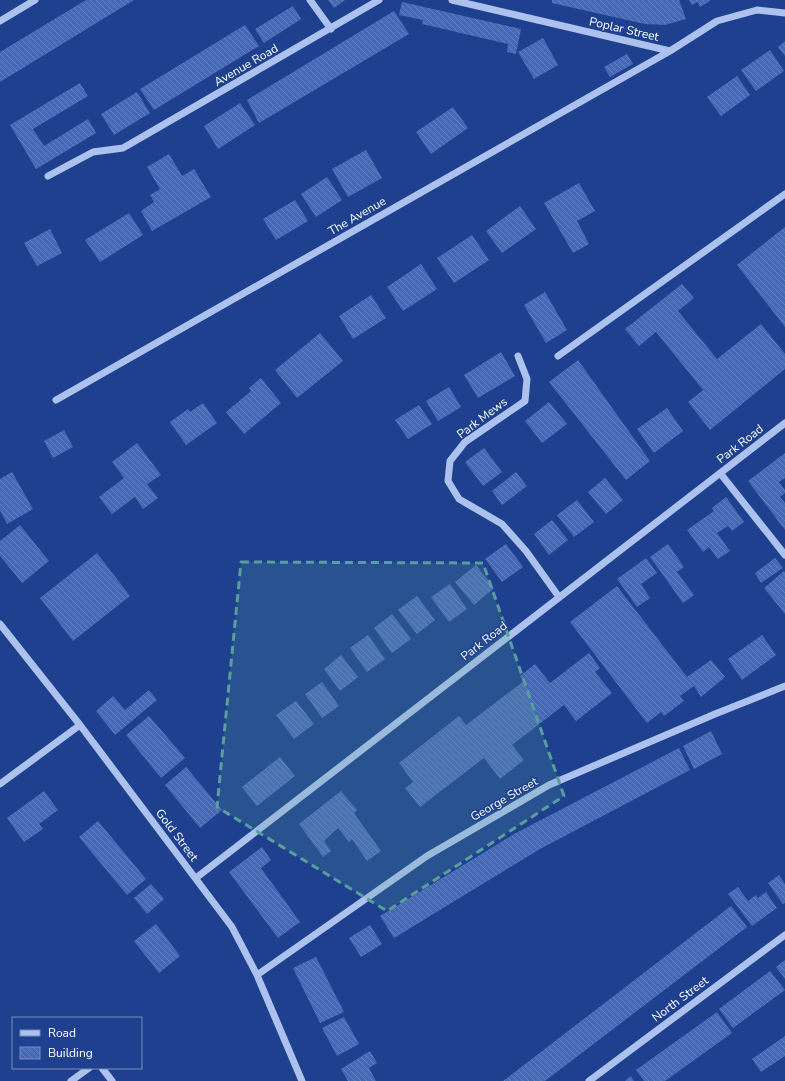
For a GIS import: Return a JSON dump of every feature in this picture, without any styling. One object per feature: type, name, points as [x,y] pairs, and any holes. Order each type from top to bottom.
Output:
[{"type":"street","points":[[0,21],[35,0]]},
{"type":"street","points":[[310,0],[331,29]]},
{"type":"street","name":"Avenue Road","points":[[48,176],[93,152],[123,148],[379,0]]},
{"type":"street","name":"Poplar Street","points":[[452,0],[670,52],[717,21],[757,10],[785,13]]},
{"type":"street","name":"The Avenue","points":[[56,400],[670,52]]},
{"type":"street","points":[[558,356],[785,194]]},
{"type":"street","name":"Park Mews","points":[[518,356],[527,379],[524,401],[465,442],[450,461],[448,481],[458,499],[502,524],[526,551],[559,597]]},
{"type":"street","name":"Park Road","points":[[196,878],[785,423]]},
{"type":"street","points":[[720,473],[785,555]]},
{"type":"street","name":"Gold Street","points":[[0,624],[80,725],[232,927],[257,975],[302,1081]]},
{"type":"street","name":"George Street","points":[[257,975],[427,856],[549,785],[715,714],[785,686]]},
{"type":"street","points":[[0,784],[80,725]]},
{"type":"street","name":"North Street","points":[[589,1081],[785,935]]},
{"type":"street","points":[[71,1081],[88,1069]]},
{"type":"street","points":[[103,1069],[112,1081]]},
{"type":"highlighted area","points":[[241,562],[483,563],[564,796],[387,911],[217,807]]},
{"type":"building","points":[[86,0],[134,0],[0,82],[0,52]]},
{"type":"building","points":[[328,0],[345,0],[334,8]]},
{"type":"building","points":[[552,0],[679,0],[686,19],[665,25],[645,24],[552,3]]},
{"type":"building","points":[[689,0],[710,1],[700,7],[698,2],[692,5]]},
{"type":"building","points":[[402,2],[521,29],[516,54],[507,52],[508,44],[422,24],[423,20],[399,15]]},
{"type":"building","points":[[293,6],[301,19],[264,43],[255,29]]},
{"type":"building","points":[[394,11],[409,34],[259,123],[247,100]]},
{"type":"building","points":[[245,25],[259,46],[154,110],[140,89]]},
{"type":"building","points":[[543,38],[558,65],[534,79],[518,52]]},
{"type":"building","points":[[785,41],[785,56],[778,47]]},
{"type":"building","points":[[770,50],[784,71],[756,91],[741,70]]},
{"type":"building","points":[[627,54],[633,64],[610,77],[604,67]]},
{"type":"building","points":[[737,76],[750,95],[721,116],[707,97]]},
{"type":"building","points":[[80,83],[88,96],[33,129],[44,146],[88,119],[96,133],[36,169],[10,125]]},
{"type":"building","points":[[137,92],[150,113],[114,135],[101,114]]},
{"type":"building","points":[[240,103],[255,125],[218,149],[204,126]]},
{"type":"building","points":[[453,107],[468,128],[431,154],[416,132]]},
{"type":"building","points":[[366,150],[382,178],[348,197],[332,169]]},
{"type":"building","points":[[169,154],[182,176],[194,169],[211,197],[152,231],[141,211],[154,202],[150,195],[160,189],[147,167]]},
{"type":"building","points":[[327,177],[342,200],[316,217],[301,194]]},
{"type":"building","points":[[579,183],[595,211],[577,221],[589,244],[573,253],[544,203]]},
{"type":"building","points":[[295,200],[308,221],[276,240],[263,219]]},
{"type":"building","points":[[520,206],[536,229],[502,253],[486,231]]},
{"type":"building","points":[[129,213],[143,235],[100,262],[85,240]]},
{"type":"building","points":[[785,227],[785,327],[737,265]]},
{"type":"building","points":[[50,229],[62,253],[37,266],[24,243]]},
{"type":"building","points":[[472,235],[489,260],[454,283],[437,258]]},
{"type":"building","points":[[421,264],[437,289],[403,311],[387,287]]},
{"type":"building","points":[[682,284],[694,298],[678,311],[717,359],[761,324],[785,354],[785,369],[710,430],[688,402],[703,390],[656,332],[639,346],[625,329]]},
{"type":"building","points":[[545,292],[567,330],[546,343],[524,305]]},
{"type":"building","points":[[371,295],[386,318],[353,339],[339,316]]},
{"type":"building","points":[[320,333],[343,361],[297,398],[275,370]]},
{"type":"building","points":[[501,352],[515,376],[478,398],[464,375]]},
{"type":"building","points":[[578,360],[650,461],[626,480],[549,382]]},
{"type":"building","points":[[261,378],[281,403],[244,434],[226,412],[251,391],[249,388]]},
{"type":"building","points":[[449,387],[461,407],[438,421],[426,401]]},
{"type":"building","points":[[549,402],[567,424],[542,443],[525,421]]},
{"type":"building","points":[[203,403],[217,423],[186,445],[170,422],[188,409],[190,412]]},
{"type":"building","points":[[419,405],[432,424],[408,439],[395,420]]},
{"type":"building","points":[[667,408],[683,431],[654,453],[637,429]]},
{"type":"building","points":[[64,430],[73,447],[53,458],[44,441]]},
{"type":"building","points":[[137,443],[161,475],[147,484],[158,498],[143,509],[135,497],[112,514],[99,497],[124,478],[112,462]]},
{"type":"building","points":[[484,448],[502,472],[483,486],[465,462]]},
{"type":"building","points":[[785,453],[785,478],[779,482],[785,490],[785,493],[780,497],[785,503],[785,530],[748,481]]},
{"type":"building","points":[[12,472],[33,509],[7,524],[0,510],[0,479]]},
{"type":"building","points":[[516,472],[527,486],[502,505],[492,491]]},
{"type":"building","points":[[605,478],[623,500],[606,514],[588,492]]},
{"type":"building","points":[[726,497],[744,522],[732,531],[728,526],[717,533],[730,551],[718,559],[709,547],[703,552],[687,530],[714,511],[712,508]]},
{"type":"building","points":[[577,500],[594,522],[574,537],[557,515]]},
{"type":"building","points":[[552,520],[568,540],[549,555],[534,534]]},
{"type":"building","points":[[20,525],[49,561],[22,583],[0,556],[0,541]]},
{"type":"building","points":[[506,544],[523,567],[502,582],[485,559]]},
{"type":"building","points":[[668,544],[684,567],[677,572],[694,595],[683,603],[650,557]]},
{"type":"building","points":[[97,553],[130,596],[73,641],[40,598]]},
{"type":"building","points":[[646,558],[657,573],[641,584],[650,598],[637,607],[617,579]]},
{"type":"building","points":[[775,558],[783,568],[761,583],[755,573]]},
{"type":"building","points":[[476,565],[494,588],[474,605],[455,582]]},
{"type":"building","points":[[784,571],[785,572],[785,614],[764,588]]},
{"type":"building","points":[[450,584],[467,609],[449,622],[431,597]]},
{"type":"building","points":[[617,586],[687,677],[711,660],[725,677],[701,697],[694,686],[680,696],[684,701],[664,716],[661,712],[647,723],[570,622]]},
{"type":"building","points":[[417,596],[435,620],[417,634],[398,610]]},
{"type":"building","points":[[392,614],[411,639],[392,653],[374,628]]},
{"type":"building","points":[[368,635],[385,659],[367,672],[350,648]]},
{"type":"building","points":[[762,635],[776,655],[742,680],[728,659]]},
{"type":"building","points":[[589,653],[600,668],[595,672],[612,693],[576,721],[564,705],[512,745],[524,760],[500,779],[484,758],[420,807],[405,788],[413,782],[399,763],[459,716],[466,725],[524,681],[520,676],[535,664],[550,683]]},
{"type":"building","points":[[341,655],[358,677],[340,691],[324,669]]},
{"type":"building","points":[[322,682],[339,706],[322,718],[305,694]]},
{"type":"building","points":[[149,690],[157,700],[115,735],[96,711],[113,696],[125,710]]},
{"type":"building","points":[[296,701],[314,724],[294,739],[276,715]]},
{"type":"building","points":[[149,716],[185,758],[161,778],[126,735]]},
{"type":"building","points":[[711,731],[722,754],[694,769],[683,746]]},
{"type":"building","points":[[679,748],[690,770],[540,849],[394,938],[380,916],[514,834]]},
{"type":"building","points":[[280,757],[295,776],[257,806],[242,787]]},
{"type":"building","points":[[186,767],[222,810],[200,828],[165,785]]},
{"type":"building","points":[[44,791],[58,810],[39,824],[43,829],[24,842],[7,818]]},
{"type":"building","points":[[341,791],[357,810],[354,813],[381,851],[367,861],[352,839],[349,842],[338,828],[324,841],[331,851],[323,857],[299,824]]},
{"type":"building","points":[[98,821],[146,879],[127,895],[79,837]]},
{"type":"building","points":[[262,847],[271,860],[261,868],[300,922],[278,938],[229,872]]},
{"type":"building","points":[[779,875],[785,884],[785,903],[783,904],[768,883]]},
{"type":"building","points":[[151,884],[164,899],[147,914],[134,898]]},
{"type":"building","points":[[738,887],[748,901],[756,895],[758,898],[766,892],[777,908],[752,926],[728,894]]},
{"type":"building","points":[[731,906],[747,927],[545,1081],[503,1081]]},
{"type":"building","points":[[156,924],[180,956],[159,973],[134,941]]},
{"type":"building","points":[[370,925],[382,944],[361,957],[349,938]]},
{"type":"building","points":[[316,957],[344,1012],[320,1023],[293,968]]},
{"type":"building","points":[[785,960],[785,979],[776,967]]},
{"type":"building","points":[[770,971],[785,990],[733,1028],[719,1009]]},
{"type":"building","points":[[717,1012],[732,1033],[665,1081],[644,1081],[636,1070]]},
{"type":"building","points":[[344,1017],[359,1044],[337,1056],[322,1028]]},
{"type":"building","points":[[785,1036],[785,1056],[761,1072],[752,1059]]},
{"type":"building","points":[[370,1051],[377,1063],[369,1068],[376,1081],[348,1081],[341,1069]]},
{"type":"building","points":[[631,1076],[634,1081],[625,1081]]}]
